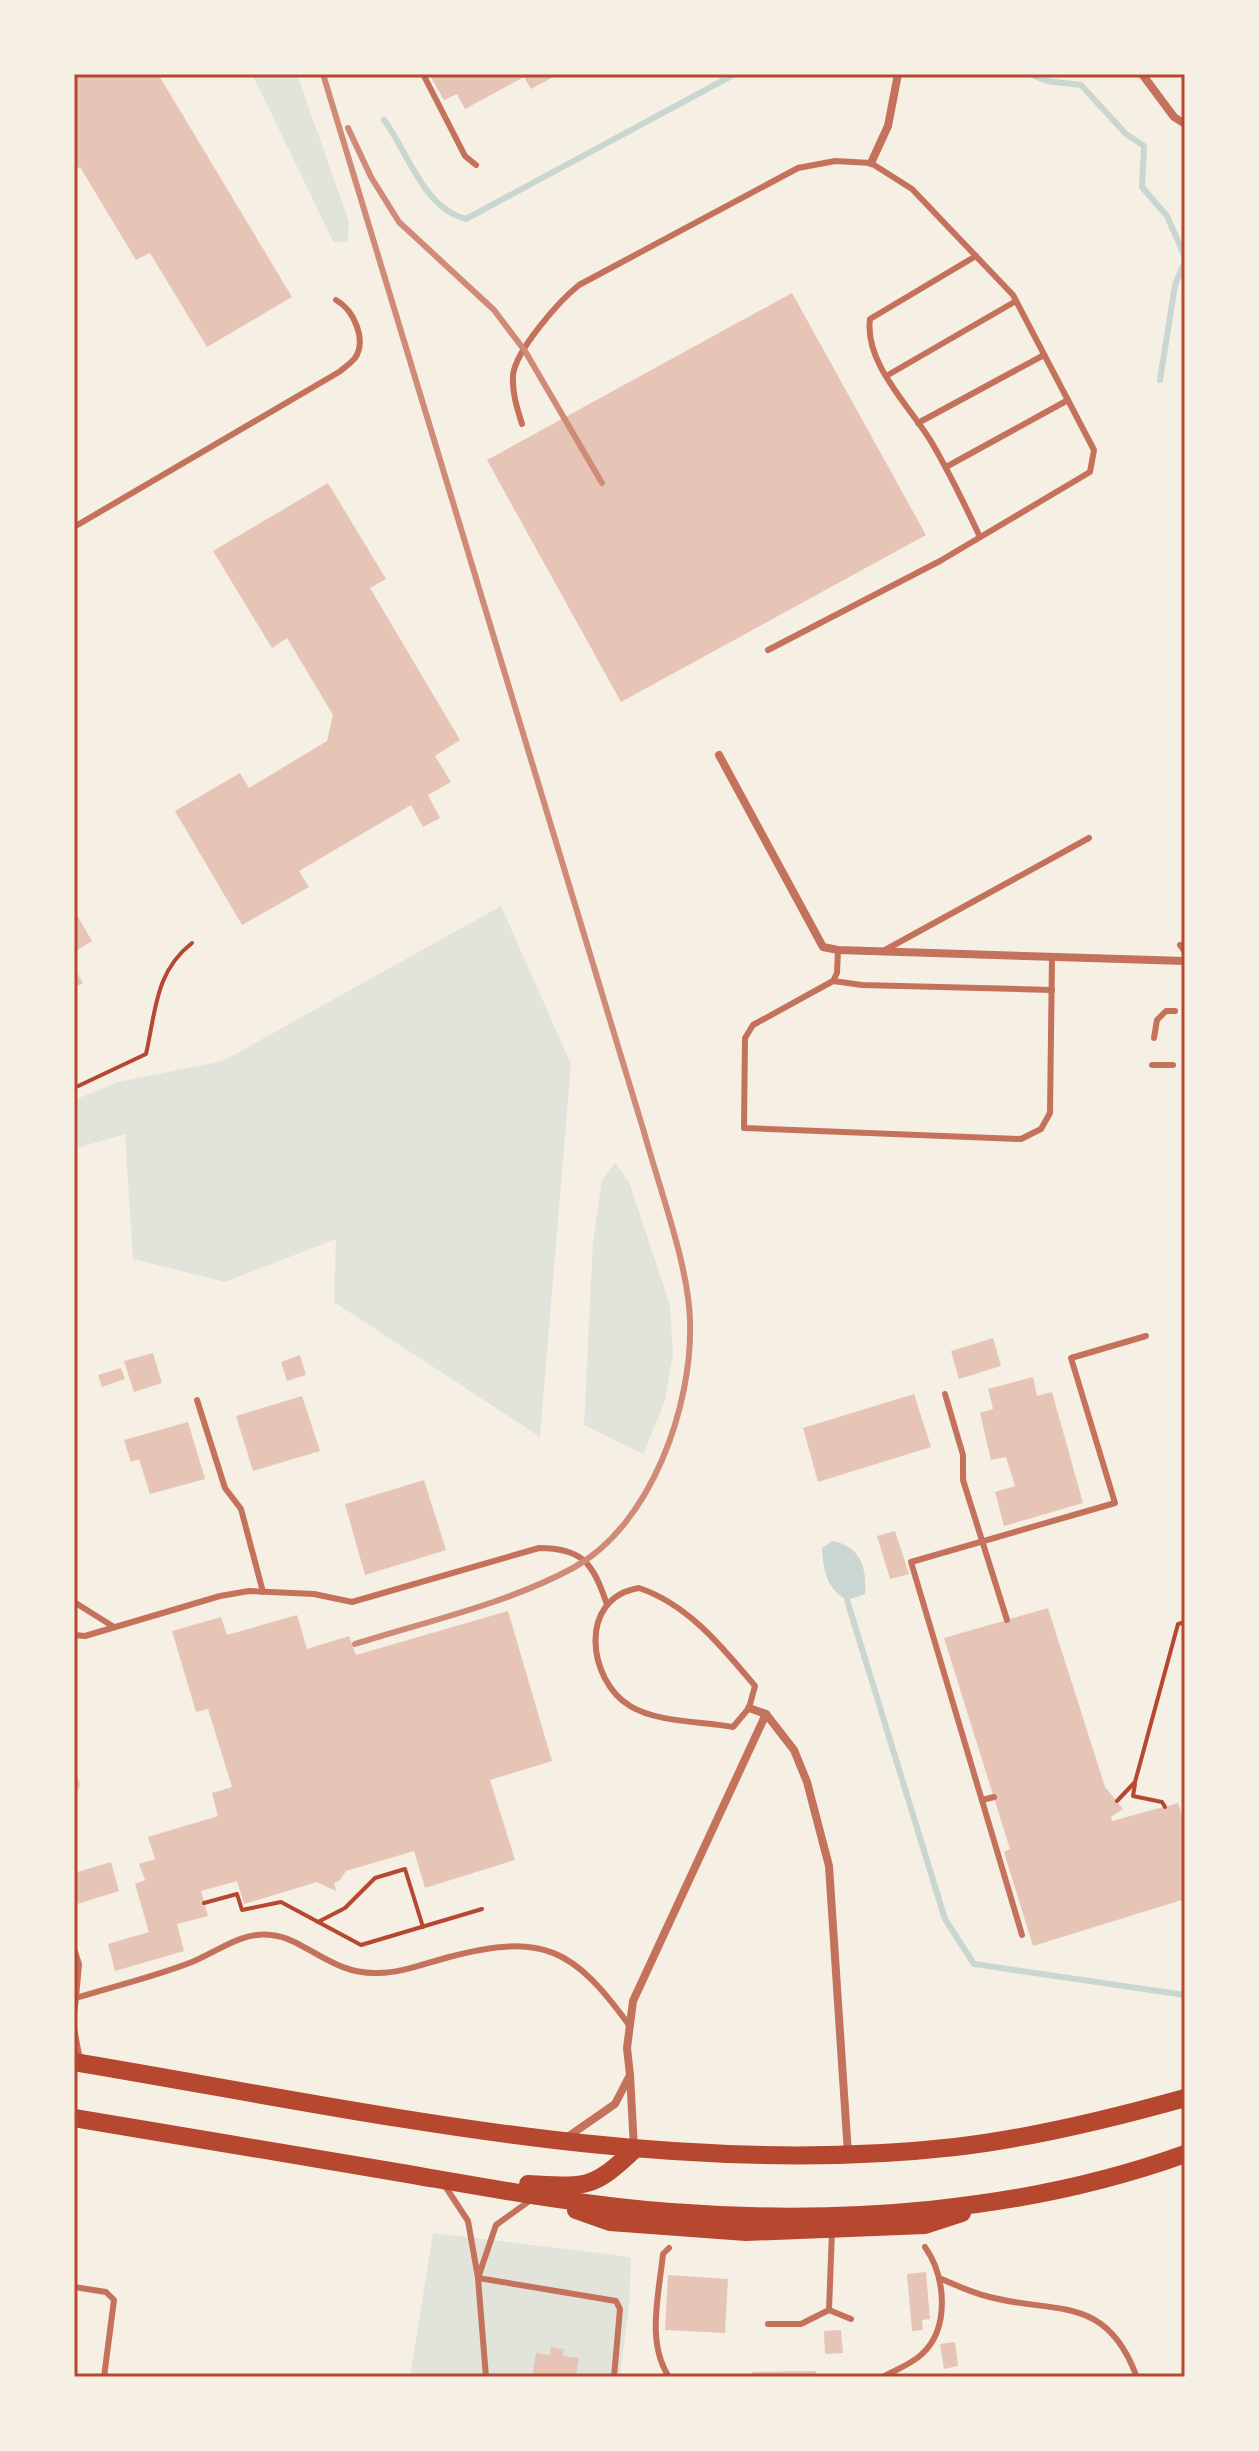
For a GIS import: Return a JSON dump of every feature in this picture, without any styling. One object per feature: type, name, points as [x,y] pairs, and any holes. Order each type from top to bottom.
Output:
[{"type":"main road","points":[[77,2062],[561,2140],[635,2149],[745,2155],[848,2155],[955,2147],[1039,2133],[1185,2098]]},
{"type":"main road","points":[[74,2118],[535,2196],[672,2212],[807,2216],[880,2214],[1000,2199],[1136,2169],[1185,2154]]},
{"type":"main road","points":[[441,2180],[574,2187],[605,2177],[635,2149]]},
{"type":"main road","points":[[535,2196],[610,2222],[746,2232],[925,2225],[1000,2199]]},
{"type":"street","points":[[871,163],[888,126],[898,74]]},
{"type":"street","points":[[1142,74],[1174,117],[1185,124]]},
{"type":"street","points":[[719,755],[823,947],[882,952],[1185,961]]},
{"type":"street","points":[[749,1708],[766,1714],[794,1750],[807,1782],[829,1866],[848,2155]]},
{"type":"street","points":[[635,2149],[629,2025],[642,1979],[766,1714]]},
{"type":"street","points":[[561,2140],[615,2104],[630,2075]]},
{"type":"lane","points":[[423,74],[465,156],[476,165]]},
{"type":"lane","points":[[522,424],[514,399],[513,372],[559,301],[579,285],[790,172],[835,161],[871,163],[912,189],[1016,301],[1094,450],[1090,472],[980,537],[768,650]]},
{"type":"lane","points":[[976,256],[870,319],[868,333],[888,375],[946,467],[980,537]]},
{"type":"lane","points":[[74,527],[339,372],[356,357],[359,338],[347,306],[336,300]]},
{"type":"lane","points":[[888,375],[1016,301]]},
{"type":"lane","points":[[918,423],[1044,355]]},
{"type":"lane","points":[[946,467],[1068,400]]},
{"type":"lane","points":[[882,952],[1089,838]]},
{"type":"lane","points":[[838,950],[837,973],[833,981],[753,1025],[745,1038],[744,1128],[1021,1139],[1041,1129],[1050,1113],[1052,957]]},
{"type":"lane","points":[[833,981],[862,985],[1052,990]]},
{"type":"lane","points":[[1154,1038],[1157,1020],[1166,1011],[1175,1011]]},
{"type":"lane","points":[[1152,1065],[1173,1065]]},
{"type":"lane","points":[[1022,1935],[911,1562],[1115,1503],[1071,1358],[1146,1336]]},
{"type":"lane","points":[[945,1394],[963,1455],[963,1480],[1007,1620]]},
{"type":"lane","points":[[197,1400],[225,1488],[241,1509],[263,1592]]},
{"type":"lane","points":[[74,1635],[85,1636],[220,1596],[263,1592],[314,1594],[352,1602],[539,1548],[556,1548],[573,1553],[594,1568],[606,1602]]},
{"type":"lane","points":[[639,1588],[661,1596],[684,1611],[755,1686],[749,1708],[733,1727],[651,1714],[631,1707],[618,1697],[599,1661],[597,1618],[606,1602],[619,1591],[639,1588]]},
{"type":"lane","points":[[74,1602],[114,1627]]},
{"type":"lane","points":[[982,1800],[994,1797]]},
{"type":"lane","points":[[76,1998],[193,1962],[224,1946],[263,1934],[275,1935],[341,1968],[374,1974],[460,1954],[510,1946],[536,1947],[578,1965],[595,1978],[629,2025]]},
{"type":"lane","points":[[74,1949],[79,1964],[74,2013]]},
{"type":"lane","points":[[74,2028],[77,2062]]},
{"type":"lane","points":[[441,2180],[468,2221],[478,2278],[486,2377]]},
{"type":"lane","points":[[478,2278],[496,2225],[535,2196]]},
{"type":"lane","points":[[829,2310],[832,2231]]},
{"type":"lane","points":[[883,2377],[921,2355],[941,2321],[939,2278],[925,2247]]},
{"type":"lane","points":[[669,2248],[663,2254],[656,2325],[658,2360],[669,2377]]},
{"type":"lane","points":[[478,2278],[616,2301],[620,2309],[614,2377]]},
{"type":"lane","points":[[939,2278],[987,2297],[1067,2308],[1098,2322],[1114,2335],[1136,2375]]},
{"type":"lane","points":[[74,2287],[106,2292],[114,2300],[104,2377]]},
{"type":"lane","points":[[768,2324],[801,2324],[829,2310],[851,2319]]},
{"type":"path","points":[[74,1088],[146,1054],[161,984],[173,959],[192,943]]},
{"type":"path","points":[[1165,1807],[1162,1802],[1133,1796],[1178,1624],[1185,1622]]},
{"type":"path","points":[[1117,1801],[1135,1782]]},
{"type":"path","points":[[318,1922],[345,1908],[375,1878],[405,1869],[423,1927]]},
{"type":"path","points":[[204,1903],[237,1894],[242,1910],[281,1902],[361,1945],[482,1909]]},
{"type":"shaded area","points":[[252,74],[297,74],[349,222],[348,241],[334,243]]},
{"type":"shaded area","points":[[501,906],[571,1064],[540,1437],[334,1302],[336,1239],[225,1282],[133,1259],[125,1134],[74,1149],[74,1100],[118,1082],[223,1061]]},
{"type":"shaded area","points":[[615,1163],[629,1182],[670,1305],[673,1354],[665,1401],[643,1454],[584,1425],[593,1242],[602,1180]]},
{"type":"shaded area","points":[[832,1541],[849,1548],[860,1559],[865,1575],[865,1594],[847,1600],[830,1584],[822,1548]]},
{"type":"shaded area","points":[[433,2233],[631,2257],[629,2306],[620,2377],[410,2377]]},
{"type":"building","points":[[74,74],[158,74],[292,297],[207,347],[150,253],[136,260],[80,167],[74,170]]},
{"type":"building","points":[[429,74],[559,74],[531,89],[524,77],[465,109],[457,94],[444,100]]},
{"type":"building","points":[[792,293],[926,535],[621,702],[487,460]]},
{"type":"building","points":[[328,483],[386,579],[370,588],[460,740],[435,756],[451,782],[428,795],[440,818],[423,827],[411,805],[299,871],[309,887],[242,925],[175,811],[240,773],[249,788],[327,741],[333,715],[287,638],[272,648],[213,551]]},
{"type":"building","points":[[74,910],[92,941],[74,952]]},
{"type":"building","points":[[74,968],[83,983],[74,988]]},
{"type":"building","points":[[993,1338],[1001,1366],[959,1379],[951,1351]]},
{"type":"building","points":[[153,1353],[162,1383],[134,1392],[124,1361]]},
{"type":"building","points":[[300,1355],[306,1375],[287,1381],[281,1362]]},
{"type":"building","points":[[121,1368],[125,1379],[102,1387],[98,1375]]},
{"type":"building","points":[[1033,1377],[1037,1396],[1052,1392],[1083,1503],[1004,1526],[995,1492],[1015,1486],[1006,1457],[991,1460],[980,1413],[993,1409],[988,1389]]},
{"type":"building","points":[[914,1394],[931,1447],[818,1482],[803,1428]]},
{"type":"building","points":[[302,1396],[320,1451],[253,1471],[236,1416]]},
{"type":"building","points":[[188,1422],[205,1479],[150,1494],[139,1459],[131,1462],[124,1440]]},
{"type":"building","points":[[424,1480],[446,1550],[365,1575],[345,1504]]},
{"type":"building","points":[[895,1531],[909,1574],[890,1579],[877,1536]]},
{"type":"building","points":[[1048,1608],[1105,1787],[1123,1809],[1111,1817],[1112,1821],[1178,1803],[1185,1826],[1185,1899],[1033,1946],[1004,1852],[1010,1849],[944,1638]]},
{"type":"building","points":[[508,1611],[552,1761],[490,1780],[515,1860],[425,1888],[414,1851],[346,1871],[334,1883],[336,1891],[317,1882],[244,1904],[237,1881],[201,1891],[208,1916],[177,1924],[184,1951],[115,1971],[108,1944],[149,1932],[135,1884],[145,1880],[139,1864],[155,1859],[148,1837],[218,1816],[212,1793],[232,1787],[208,1709],[196,1712],[172,1631],[221,1617],[227,1635],[297,1615],[307,1649],[349,1636],[356,1655]]},
{"type":"building","points":[[74,1765],[80,1785],[74,1801]]},
{"type":"building","points":[[111,1862],[119,1891],[74,1905],[74,1873]]},
{"type":"building","points":[[926,2272],[930,2319],[922,2320],[923,2330],[912,2331],[907,2274]]},
{"type":"building","points":[[668,2275],[728,2279],[725,2333],[665,2330]]},
{"type":"building","points":[[841,2330],[843,2353],[825,2354],[824,2331]]},
{"type":"building","points":[[955,2342],[958,2366],[944,2369],[940,2344]]},
{"type":"building","points":[[551,2347],[564,2349],[563,2356],[579,2358],[576,2377],[532,2377],[536,2353],[550,2355]]},
{"type":"building","points":[[816,2371],[816,2377],[751,2377],[752,2372]]},
{"type":"waterway","points":[[384,120],[427,191],[451,213],[466,219],[735,74]]},
{"type":"waterway","points":[[1030,74],[1047,81],[1081,85],[1126,134],[1144,146],[1142,187],[1167,216],[1185,257]]},
{"type":"waterway","points":[[1160,380],[1175,285],[1185,261]]},
{"type":"waterway","points":[[847,1600],[945,1919],[974,1964],[1185,1995]]},
{"type":"railway","points":[[323,74],[665,1202],[679,1252],[690,1321],[684,1389],[662,1460],[625,1524],[601,1549],[573,1568],[521,1592],[355,1644]]},
{"type":"railway","points":[[348,128],[371,177],[399,222],[494,310],[525,351],[602,483]]}]
